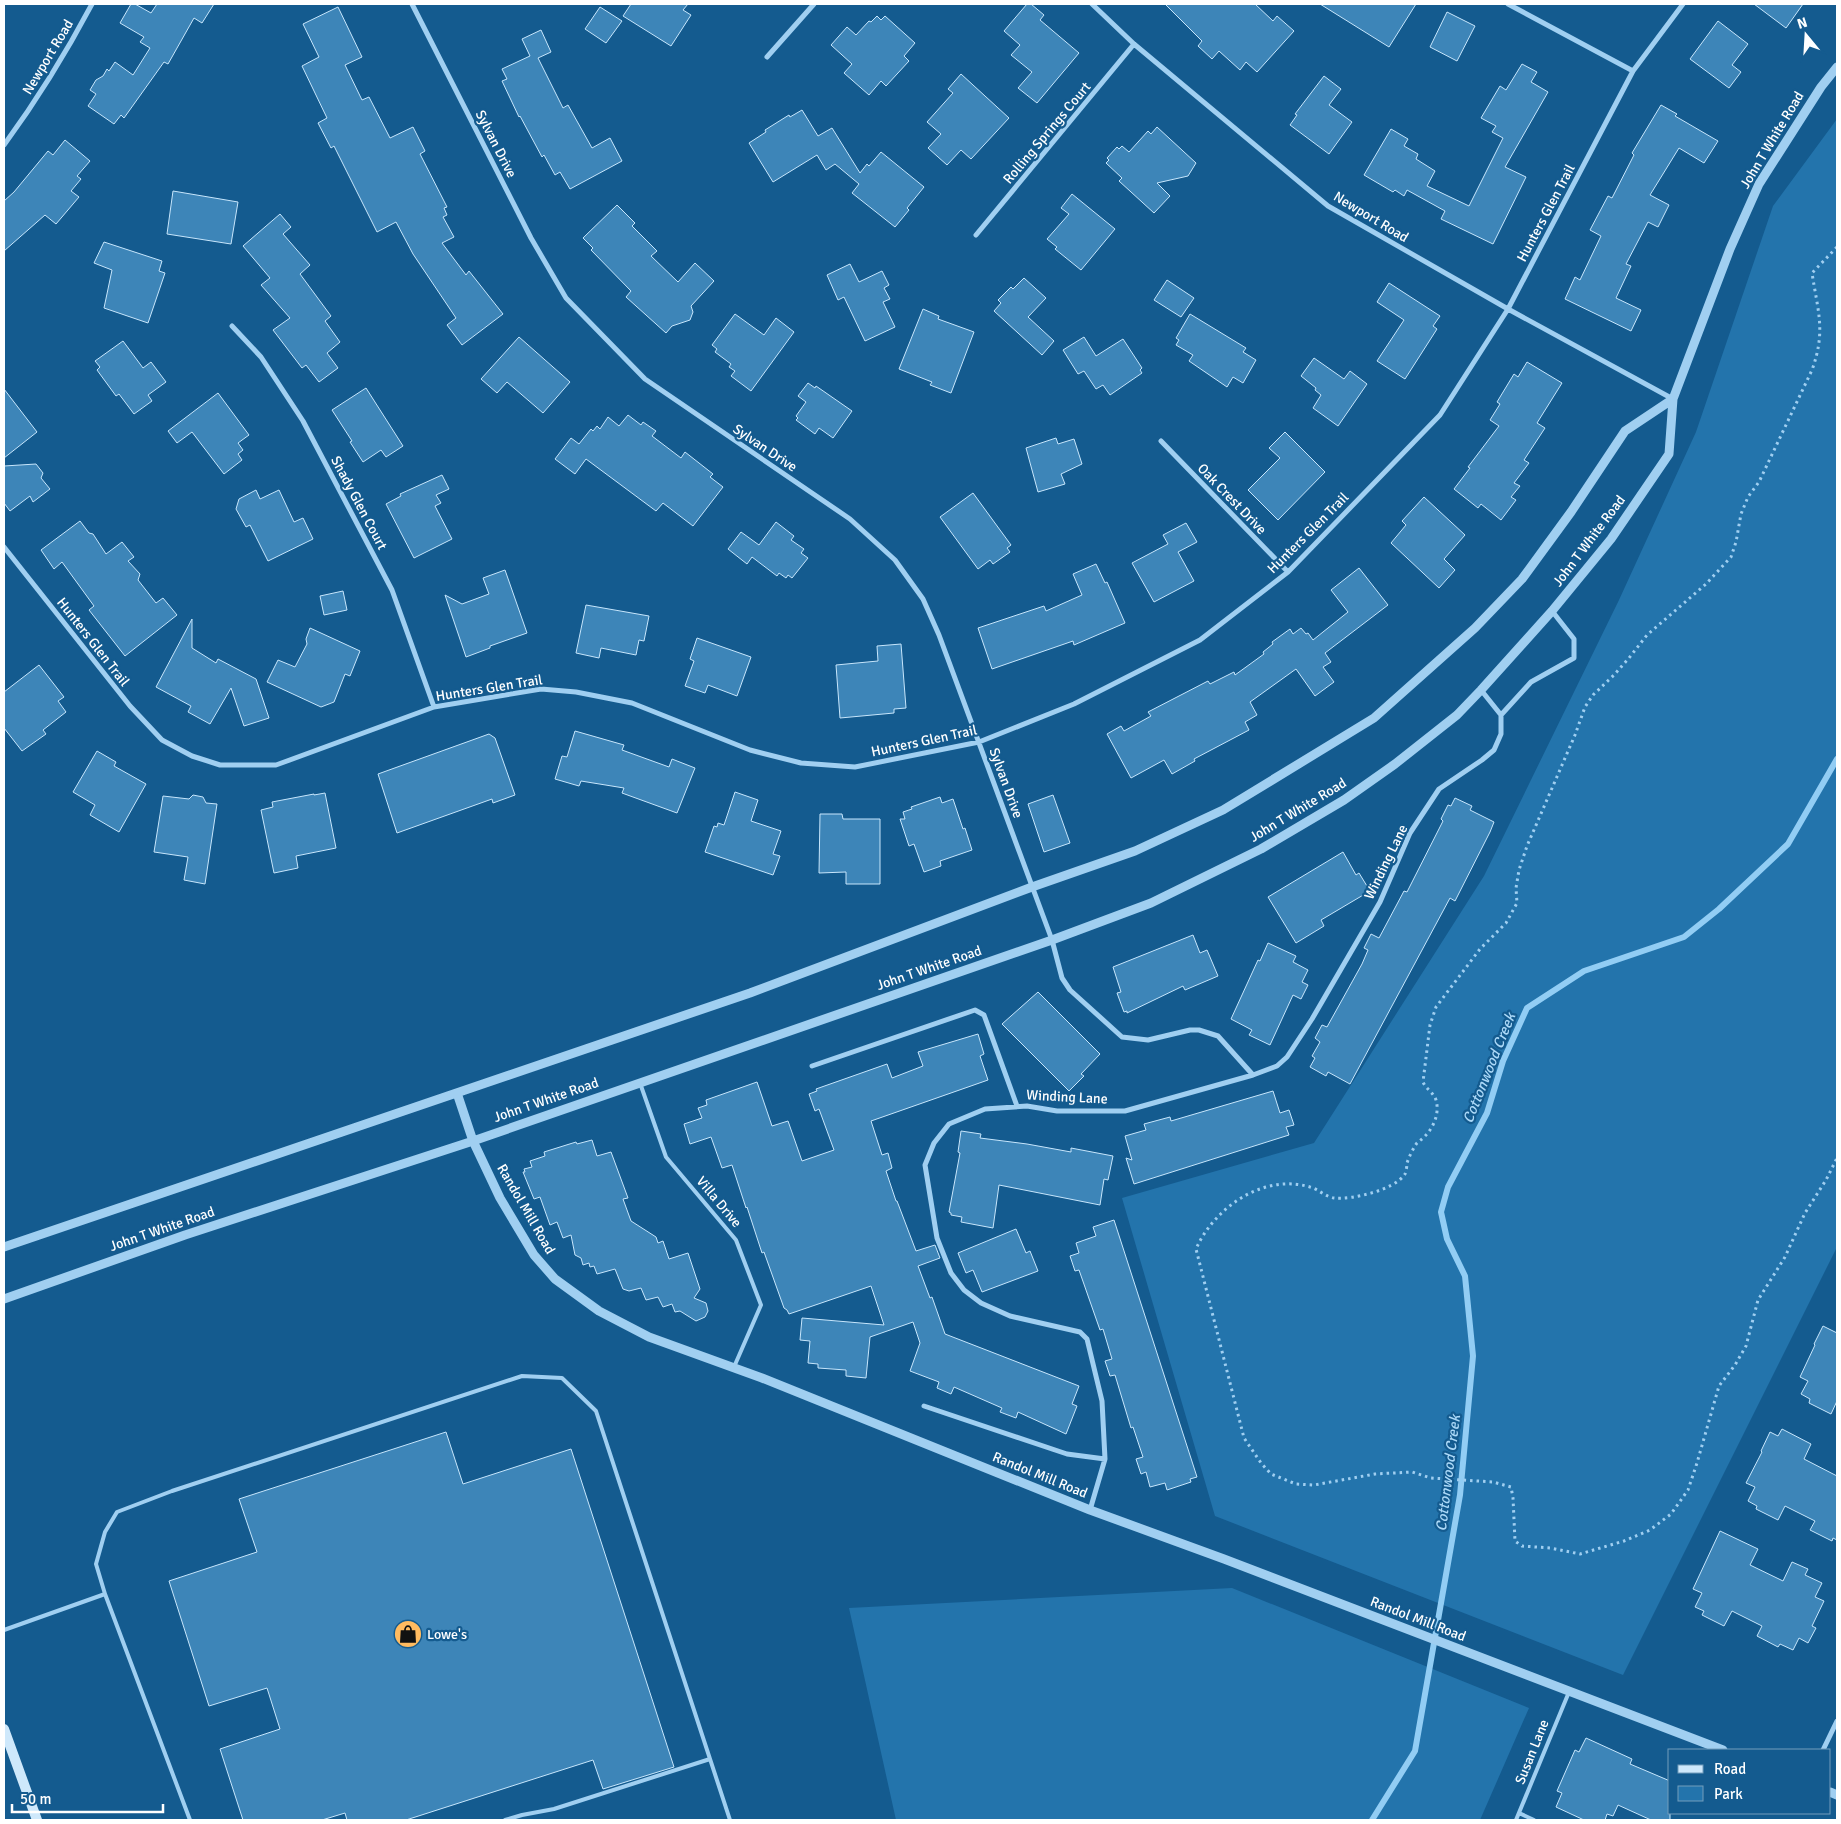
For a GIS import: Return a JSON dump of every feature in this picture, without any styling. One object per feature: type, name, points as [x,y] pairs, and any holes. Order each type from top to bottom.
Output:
[{"type":"main road","points":[[4,1729],[37,1820]]},
{"type":"street","name":"Newport Road","points":[[4,145],[25,117],[66,52],[92,4]]},
{"type":"street","name":"Sylvan Drive","points":[[412,4],[531,238],[566,298],[645,379],[850,519],[895,560],[923,599],[940,635],[1052,940],[1062,978],[1070,990],[1122,1037],[1148,1040],[1190,1030],[1199,1030],[1218,1036],[1253,1075]]},
{"type":"street","points":[[767,57],[814,4]]},
{"type":"street","name":"Newport Road","points":[[1092,4],[1134,44],[1328,206],[1508,309],[1673,399]]},
{"type":"street","points":[[1508,4],[1633,71]]},
{"type":"street","name":"Hunters Glen Trail","points":[[4,547],[130,706],[162,740],[192,756],[220,765],[276,766],[434,708],[541,689],[576,692],[632,703],[750,750],[801,763],[855,767],[979,742],[1074,704],[1200,640],[1288,572],[1440,415],[1508,309],[1633,71],[1683,4]]},
{"type":"street","name":"Rolling Springs Court","points":[[976,236],[1134,44]]},
{"type":"street","name":"John T White Road","points":[[4,1299],[185,1235],[473,1140],[1052,940],[1151,903],[1261,849],[1344,800],[1395,764],[1457,715],[1481,690],[1552,611],[1611,539],[1669,454],[1673,399],[1730,249],[1759,184],[1821,87],[1837,67]]},
{"type":"street","name":"Shady Glen Court","points":[[232,326],[261,357],[312,438],[392,590],[434,708]]},
{"type":"street","points":[[4,1247],[750,993],[1032,887],[1135,851],[1223,810],[1374,718],[1475,628],[1522,579],[1571,512],[1625,431],[1673,399]]},
{"type":"street","name":"Oak Crest Drive","points":[[1161,441],[1288,572]]},
{"type":"street","points":[[1481,690],[1501,715],[1531,682],[1574,658],[1574,639],[1552,611]]},
{"type":"street","name":"Winding Lane","points":[[1090,1510],[1105,1459],[1102,1402],[1087,1339],[1080,1332],[1010,1316],[981,1303],[964,1290],[951,1273],[937,1238],[925,1165],[934,1143],[949,1124],[985,1108],[1027,1106],[1057,1111],[1125,1111],[1253,1075],[1277,1066],[1287,1056],[1312,1019],[1380,902],[1410,833],[1439,789],[1494,750],[1501,734],[1501,715]]},
{"type":"street","points":[[812,1066],[975,1010],[984,1016],[1016,1106]]},
{"type":"street","name":"Randol Mill Road","points":[[456,1093],[473,1140],[500,1198],[534,1255],[555,1279],[599,1311],[649,1337],[734,1367],[1090,1510],[1720,1749]]},
{"type":"street","points":[[924,1406],[1067,1454],[1105,1459]]},
{"type":"street","points":[[1823,1749],[1837,1721]]},
{"type":"lane","name":"Villa Drive","points":[[640,1082],[666,1157],[736,1240],[761,1305],[734,1367]]},
{"type":"lane","points":[[190,1820],[105,1594],[96,1564],[105,1532],[117,1512],[522,1376],[562,1378],[596,1411],[730,1820]]},
{"type":"lane","points":[[4,1630],[105,1594]]},
{"type":"lane","name":"Susan Lane","points":[[1516,1820],[1569,1692]]},
{"type":"lane","points":[[505,1820],[554,1809],[710,1759]]},
{"type":"lane","points":[[1520,1813],[1534,1820]]},
{"type":"path","points":[[1837,247],[1812,273],[1822,326],[1819,351],[1812,370],[1759,482],[1748,497],[1740,514],[1738,536],[1731,557],[1706,584],[1647,635],[1614,676],[1593,696],[1585,707],[1575,736],[1527,846],[1516,888],[1517,903],[1506,923],[1480,949],[1436,1007],[1430,1025],[1424,1082],[1426,1088],[1436,1099],[1437,1113],[1433,1124],[1424,1137],[1416,1143],[1408,1161],[1405,1174],[1391,1185],[1361,1196],[1333,1198],[1310,1187],[1269,1186],[1246,1194],[1229,1206],[1210,1225],[1201,1238],[1196,1249],[1244,1438],[1271,1474],[1296,1484],[1314,1485],[1375,1474],[1412,1472],[1431,1478],[1493,1482],[1510,1487],[1513,1498],[1515,1541],[1522,1546],[1550,1548],[1580,1554],[1624,1542],[1650,1530],[1671,1514],[1688,1490],[1719,1386],[1746,1346],[1758,1300],[1786,1257],[1805,1213],[1826,1180],[1837,1158]]},
{"type":"green space","points":[[1837,119],[1837,1247],[1623,1675],[1215,1516],[1122,1198],[1314,1143],[1484,876],[1619,600],[1696,432],[1773,206]]},
{"type":"green space","points":[[1232,1588],[1529,1708],[1480,1820],[896,1820],[849,1608]]},
{"type":"building","points":[[131,4],[135,4],[151,13],[157,4],[214,4],[202,23],[194,18],[168,64],[164,62],[124,118],[121,115],[114,124],[88,106],[96,94],[90,90],[96,80],[103,76],[107,69],[109,71],[115,62],[133,75],[150,48],[140,42],[144,37],[120,23]]},
{"type":"building","points":[[631,4],[688,4],[683,10],[691,15],[671,46],[623,16]]},
{"type":"building","points":[[1027,4],[1031,4],[1044,15],[1040,20],[1079,53],[1037,103],[1018,88],[1032,72],[1011,55],[1020,45],[1004,31]]},
{"type":"building","points":[[1165,4],[1255,4],[1273,21],[1277,16],[1294,31],[1257,72],[1246,62],[1240,70],[1219,51],[1212,59],[1198,46],[1202,41]]},
{"type":"building","points":[[1320,4],[1416,4],[1389,47]]},
{"type":"building","points":[[1754,4],[1803,4],[1786,28]]},
{"type":"building","points":[[338,7],[362,57],[345,65],[362,100],[369,97],[390,138],[413,127],[425,151],[420,154],[447,207],[444,208],[447,215],[443,217],[454,237],[442,243],[466,275],[469,271],[503,314],[462,345],[447,325],[456,318],[413,254],[396,222],[377,232],[334,146],[331,148],[318,123],[327,118],[302,66],[319,57],[303,24]]},
{"type":"building","points":[[600,7],[622,21],[606,43],[585,29]]},
{"type":"building","points":[[1447,12],[1475,26],[1457,61],[1430,47]]},
{"type":"building","points":[[877,16],[881,20],[885,16],[915,43],[904,56],[909,61],[886,86],[881,81],[869,95],[844,73],[852,64],[831,45],[847,27],[856,35],[869,21],[871,22]]},
{"type":"building","points":[[1718,21],[1748,44],[1732,65],[1741,72],[1729,88],[1690,59]]},
{"type":"building","points":[[541,30],[551,52],[538,58],[563,108],[568,105],[592,148],[610,138],[622,161],[570,189],[560,172],[555,175],[544,155],[542,157],[519,117],[502,81],[507,79],[502,69],[530,56],[522,39]]},
{"type":"building","points":[[1522,64],[1537,72],[1531,82],[1548,92],[1505,167],[1526,177],[1493,244],[1441,219],[1445,211],[1407,190],[1404,196],[1395,190],[1393,192],[1364,175],[1391,129],[1408,139],[1404,146],[1418,154],[1416,159],[1435,171],[1427,186],[1469,206],[1503,138],[1492,132],[1496,126],[1481,118],[1500,86],[1506,90]]},
{"type":"building","points":[[961,74],[1009,118],[971,159],[961,150],[947,165],[928,148],[941,134],[927,122],[953,93],[948,89]]},
{"type":"building","points":[[1324,76],[1341,89],[1329,105],[1352,122],[1329,154],[1290,125],[1297,115],[1295,114]]},
{"type":"building","points":[[1661,105],[1677,114],[1675,116],[1718,141],[1704,163],[1679,148],[1650,195],[1669,205],[1658,227],[1648,222],[1626,264],[1631,266],[1616,298],[1641,310],[1631,331],[1565,299],[1575,277],[1580,280],[1601,236],[1590,230],[1608,196],[1612,198],[1634,155],[1632,153]]},
{"type":"building","points":[[802,110],[818,136],[832,128],[860,173],[881,152],[924,187],[895,227],[852,193],[859,184],[835,164],[826,170],[817,155],[773,182],[749,143],[789,115],[790,117]]},
{"type":"building","points":[[1157,127],[1196,163],[1188,176],[1157,183],[1170,196],[1154,213],[1119,181],[1122,178],[1106,163],[1109,160],[1107,158],[1117,147],[1119,149],[1122,146],[1129,152],[1148,131],[1151,134]]},
{"type":"building","points":[[65,140],[90,161],[77,176],[81,179],[71,191],[79,197],[56,224],[45,215],[4,251],[4,201],[14,192],[48,151],[53,155]]},
{"type":"building","points":[[173,191],[238,202],[231,244],[167,234]]},
{"type":"building","points":[[1072,194],[1115,229],[1081,270],[1055,249],[1057,247],[1047,239],[1069,214],[1061,208]]},
{"type":"building","points":[[617,205],[635,223],[632,226],[657,251],[651,256],[678,282],[695,263],[714,281],[691,306],[693,312],[690,320],[672,326],[666,333],[626,297],[631,291],[591,250],[593,248],[583,238]]},
{"type":"building","points":[[280,214],[291,227],[283,234],[310,265],[300,274],[331,316],[325,321],[340,342],[327,353],[338,368],[319,382],[306,365],[302,368],[273,330],[290,318],[261,285],[270,278],[243,246]]},
{"type":"building","points":[[104,242],[162,261],[159,271],[165,273],[148,323],[104,308],[112,270],[94,263]]},
{"type":"building","points":[[850,264],[859,282],[882,271],[889,285],[884,288],[890,299],[883,302],[895,327],[865,341],[844,297],[838,300],[827,275]]},
{"type":"building","points":[[1024,278],[1046,298],[1028,317],[1054,341],[1042,355],[994,311],[1001,303],[998,300],[1011,287],[1013,289]]},
{"type":"building","points":[[1167,280],[1194,298],[1181,317],[1154,300]]},
{"type":"building","points":[[1389,283],[1440,316],[1433,326],[1437,329],[1405,379],[1377,361],[1404,320],[1377,302]]},
{"type":"building","points":[[923,309],[939,316],[938,319],[974,332],[951,393],[930,385],[932,382],[899,369]]},
{"type":"building","points":[[735,314],[764,335],[776,318],[794,332],[751,391],[731,376],[735,371],[729,367],[731,364],[715,352],[717,349],[712,345]]},
{"type":"building","points":[[1190,314],[1246,348],[1243,352],[1256,360],[1243,383],[1233,377],[1227,387],[1189,361],[1193,355],[1176,345],[1179,340],[1176,338]]},
{"type":"building","points":[[519,337],[570,382],[543,413],[507,382],[497,393],[481,379]]},
{"type":"building","points":[[1084,337],[1096,356],[1123,339],[1142,368],[1140,370],[1142,373],[1110,395],[1103,385],[1096,389],[1084,371],[1078,374],[1063,350]]},
{"type":"building","points":[[123,341],[143,368],[151,362],[166,382],[148,395],[152,401],[134,414],[119,394],[116,396],[97,370],[100,367],[95,361]]},
{"type":"building","points":[[1314,358],[1344,379],[1350,371],[1367,384],[1338,426],[1313,408],[1321,395],[1315,390],[1316,388],[1301,376]]},
{"type":"building","points":[[1527,362],[1562,383],[1537,423],[1545,428],[1524,460],[1529,463],[1514,483],[1520,486],[1511,497],[1516,500],[1501,520],[1481,504],[1478,508],[1454,489],[1499,426],[1490,420],[1500,404],[1497,402],[1514,374],[1518,377]]},
{"type":"building","points":[[808,383],[815,388],[816,386],[852,411],[833,438],[819,428],[815,434],[796,420],[798,418],[796,416],[806,402],[798,396]]},
{"type":"building","points":[[366,388],[403,446],[386,457],[381,450],[363,462],[332,410]]},
{"type":"building","points":[[4,389],[37,432],[4,458]]},
{"type":"building","points":[[218,393],[249,435],[238,443],[243,450],[238,454],[242,460],[224,474],[192,432],[177,443],[168,431]]},
{"type":"building","points":[[628,415],[641,425],[643,422],[656,431],[652,436],[681,458],[685,452],[713,474],[710,477],[723,487],[693,526],[663,503],[656,511],[586,459],[575,474],[555,459],[571,438],[579,444],[591,429],[593,431],[597,426],[600,429],[608,417],[619,426]]},
{"type":"building","points":[[1285,432],[1325,472],[1278,520],[1248,490],[1280,458],[1269,448]]},
{"type":"building","points":[[1056,438],[1058,444],[1074,439],[1082,464],[1061,474],[1065,484],[1038,492],[1026,448]]},
{"type":"building","points":[[36,464],[43,473],[41,478],[50,489],[33,502],[30,496],[10,511],[4,503],[4,466]]},
{"type":"building","points":[[442,475],[449,489],[436,495],[441,503],[435,506],[452,539],[414,558],[386,504],[401,496],[400,494]]},
{"type":"building","points":[[256,490],[260,499],[279,490],[294,522],[303,518],[313,539],[268,561],[250,525],[246,527],[236,509],[239,499]]},
{"type":"building","points":[[973,493],[1011,545],[1007,548],[1010,552],[993,564],[990,560],[978,569],[940,517]]},
{"type":"building","points":[[1424,497],[1465,535],[1444,559],[1455,570],[1439,588],[1391,543],[1406,525],[1402,521]]},
{"type":"building","points":[[80,521],[89,533],[93,534],[106,554],[122,542],[134,557],[128,561],[140,574],[138,580],[156,603],[163,598],[177,615],[125,656],[89,610],[94,606],[62,562],[54,569],[41,550]]},
{"type":"building","points":[[776,522],[794,536],[791,540],[804,549],[801,553],[808,558],[792,578],[788,575],[786,578],[779,573],[777,576],[752,557],[747,564],[728,549],[741,532],[759,545]]},
{"type":"building","points":[[1186,523],[1197,542],[1178,552],[1194,581],[1154,602],[1132,563],[1168,544],[1163,535]]},
{"type":"building","points":[[1096,564],[1105,583],[1107,582],[1125,623],[1074,645],[1073,641],[992,669],[978,628],[1044,606],[1046,611],[1082,595],[1073,574]]},
{"type":"building","points":[[1359,568],[1388,605],[1325,653],[1331,662],[1323,667],[1334,682],[1315,696],[1296,669],[1250,702],[1257,715],[1245,722],[1249,730],[1194,759],[1195,761],[1172,774],[1164,760],[1131,778],[1107,734],[1121,726],[1124,731],[1151,716],[1148,712],[1208,681],[1210,684],[1234,672],[1235,675],[1264,654],[1263,652],[1273,644],[1272,642],[1290,629],[1293,634],[1301,628],[1313,640],[1348,612],[1331,590]]},
{"type":"building","points":[[505,570],[527,633],[466,657],[445,595],[462,604],[489,594],[483,578]]},
{"type":"building","points":[[343,591],[347,610],[324,615],[320,596]]},
{"type":"building","points":[[586,605],[649,616],[644,641],[639,640],[636,655],[601,648],[599,658],[576,653]]},
{"type":"building","points":[[192,619],[192,648],[216,663],[218,659],[256,679],[269,718],[244,726],[231,688],[210,724],[188,712],[191,706],[156,687]]},
{"type":"building","points":[[310,628],[360,651],[350,676],[345,674],[334,702],[321,707],[267,682],[278,660],[295,667],[307,644],[306,639]]},
{"type":"building","points":[[697,638],[751,657],[737,696],[708,685],[705,693],[685,686],[694,661],[690,659]]},
{"type":"building","points":[[901,644],[906,708],[894,709],[894,713],[840,718],[836,665],[878,661],[877,646]]},
{"type":"building","points":[[39,665],[64,697],[58,701],[66,712],[43,730],[46,734],[22,751],[4,728],[4,692]]},
{"type":"building","points":[[575,731],[624,745],[622,750],[669,767],[672,759],[695,768],[677,813],[622,793],[624,788],[581,781],[579,786],[555,779],[562,756],[567,757]]},
{"type":"building","points":[[489,734],[495,738],[515,795],[493,803],[492,799],[397,833],[378,774]]},
{"type":"building","points":[[97,751],[116,762],[114,766],[146,784],[119,832],[90,815],[95,805],[73,792]]},
{"type":"building","points":[[735,792],[758,800],[751,821],[781,831],[773,854],[780,856],[773,875],[705,852],[714,826],[717,827],[718,823],[724,825]]},
{"type":"building","points":[[325,793],[336,848],[296,856],[298,868],[274,873],[261,810],[273,807],[272,802]]},
{"type":"building","points":[[193,795],[203,797],[206,803],[217,804],[205,884],[184,880],[188,857],[154,852],[163,796],[189,799]]},
{"type":"building","points":[[1053,795],[1070,843],[1044,852],[1028,804]]},
{"type":"building","points":[[940,797],[942,803],[953,799],[972,850],[940,861],[941,866],[924,872],[914,844],[909,846],[900,819],[905,819],[903,812],[912,809],[911,807]]},
{"type":"building","points":[[1455,798],[1472,806],[1470,810],[1494,822],[1490,832],[1455,901],[1450,898],[1350,1084],[1328,1072],[1326,1076],[1310,1067],[1315,1058],[1312,1056],[1320,1042],[1315,1038],[1322,1025],[1327,1027],[1362,964],[1368,950],[1364,948],[1371,934],[1379,938],[1404,891],[1407,892],[1443,821],[1441,819],[1448,805],[1451,806]]},
{"type":"building","points":[[820,814],[842,814],[843,819],[880,819],[880,884],[846,884],[846,872],[819,873]]},
{"type":"building","points":[[1343,852],[1356,875],[1359,873],[1370,891],[1321,920],[1324,926],[1296,943],[1268,897]]},
{"type":"building","points":[[1193,935],[1200,953],[1207,950],[1218,976],[1185,990],[1183,986],[1127,1013],[1127,1011],[1124,1012],[1117,993],[1121,992],[1113,967]]},
{"type":"building","points":[[1268,943],[1296,956],[1293,962],[1308,970],[1302,982],[1308,985],[1301,999],[1293,995],[1270,1045],[1249,1035],[1252,1030],[1231,1019],[1258,960],[1260,961]]},
{"type":"building","points":[[1038,992],[1100,1054],[1081,1074],[1084,1076],[1069,1091],[1002,1024]]},
{"type":"building","points":[[978,1034],[984,1054],[980,1056],[988,1080],[871,1121],[882,1155],[888,1153],[892,1168],[886,1171],[916,1251],[935,1245],[940,1258],[918,1266],[930,1298],[932,1297],[945,1334],[1079,1386],[1072,1404],[1077,1406],[1066,1434],[1018,1412],[1016,1418],[1000,1412],[1002,1408],[954,1387],[951,1394],[937,1388],[939,1382],[910,1371],[920,1343],[913,1322],[870,1337],[866,1378],[846,1376],[846,1370],[818,1368],[818,1364],[808,1363],[810,1341],[800,1340],[802,1318],[884,1325],[871,1286],[789,1314],[784,1308],[764,1252],[762,1253],[732,1165],[722,1168],[711,1137],[690,1144],[684,1124],[702,1118],[698,1108],[707,1105],[706,1100],[757,1082],[772,1126],[788,1121],[802,1161],[834,1150],[819,1109],[815,1111],[809,1094],[817,1091],[816,1089],[887,1064],[892,1078],[923,1066],[918,1052]]},
{"type":"building","points":[[1273,1091],[1280,1113],[1289,1110],[1294,1125],[1286,1127],[1289,1135],[1134,1184],[1126,1158],[1132,1160],[1125,1136],[1146,1130],[1144,1124],[1170,1117],[1171,1121]]},
{"type":"building","points":[[961,1131],[981,1134],[980,1138],[1071,1152],[1071,1148],[1113,1156],[1108,1180],[1104,1179],[1100,1205],[999,1185],[993,1228],[961,1222],[962,1217],[951,1215],[949,1212],[960,1153],[958,1152]]},
{"type":"building","points":[[592,1140],[597,1156],[611,1152],[628,1198],[623,1199],[631,1221],[656,1237],[658,1243],[663,1241],[669,1259],[688,1253],[700,1289],[694,1298],[706,1303],[708,1311],[705,1317],[696,1321],[680,1311],[675,1312],[672,1304],[663,1307],[658,1297],[646,1300],[641,1288],[629,1291],[623,1289],[615,1269],[597,1274],[594,1266],[590,1267],[589,1263],[583,1265],[581,1258],[575,1255],[571,1235],[563,1238],[557,1222],[550,1225],[540,1197],[534,1199],[523,1172],[525,1172],[524,1169],[532,1167],[530,1161],[545,1156],[544,1152],[576,1142],[577,1144]]},
{"type":"building","points":[[1114,1220],[1197,1477],[1190,1479],[1191,1482],[1167,1490],[1165,1483],[1150,1487],[1146,1472],[1141,1474],[1136,1459],[1143,1457],[1133,1427],[1131,1428],[1115,1375],[1110,1376],[1105,1361],[1112,1359],[1103,1329],[1100,1330],[1079,1270],[1075,1271],[1070,1256],[1079,1253],[1076,1243],[1096,1236],[1093,1227]]},
{"type":"building","points":[[1016,1229],[1026,1253],[1030,1251],[1038,1271],[982,1292],[973,1270],[966,1273],[958,1253]]},
{"type":"building","points":[[1823,1326],[1837,1333],[1837,1401],[1831,1414],[1809,1403],[1810,1399],[1801,1394],[1808,1381],[1800,1377]]},
{"type":"building","points":[[1782,1429],[1811,1444],[1804,1459],[1837,1476],[1837,1540],[1833,1538],[1832,1541],[1810,1530],[1815,1521],[1785,1506],[1778,1520],[1756,1509],[1757,1506],[1748,1501],[1755,1487],[1746,1483],[1761,1451],[1770,1432],[1778,1436]]},
{"type":"building","name":"Lowe's","points":[[446,1432],[463,1484],[571,1449],[674,1767],[603,1789],[593,1760],[406,1820],[347,1820],[345,1813],[322,1820],[243,1820],[220,1749],[280,1729],[267,1688],[209,1706],[169,1581],[257,1552],[239,1499]]},
{"type":"building","points":[[1720,1531],[1758,1549],[1750,1565],[1783,1581],[1792,1562],[1808,1569],[1805,1575],[1822,1583],[1815,1597],[1824,1601],[1812,1626],[1816,1628],[1808,1643],[1799,1638],[1793,1650],[1780,1644],[1778,1647],[1757,1636],[1762,1626],[1732,1611],[1724,1626],[1702,1615],[1704,1611],[1695,1607],[1702,1593],[1693,1589]]},
{"type":"building","points":[[1586,1738],[1632,1759],[1630,1764],[1668,1780],[1668,1814],[1670,1814],[1670,1820],[1651,1820],[1618,1805],[1613,1816],[1607,1814],[1605,1820],[1584,1820],[1556,1807],[1562,1793],[1557,1791],[1575,1750],[1579,1752]]},
{"type":"waterway","name":"Cottonwood Creek","points":[[1372,1820],[1415,1751],[1460,1495],[1473,1356],[1465,1276],[1447,1239],[1441,1212],[1448,1187],[1487,1113],[1503,1061],[1527,1008],[1584,971],[1684,937],[1719,909],[1788,844],[1837,759]]},
{"type":"place","name":"Lowe's","points":[[408,1634]]}]
